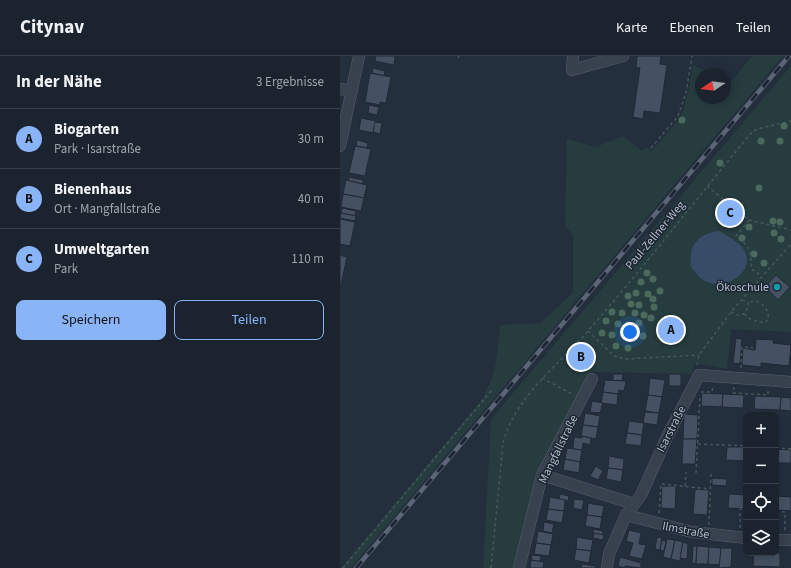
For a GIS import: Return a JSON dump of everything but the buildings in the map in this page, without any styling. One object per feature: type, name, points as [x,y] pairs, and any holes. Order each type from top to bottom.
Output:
[{"type":"street","points":[[340,146],[359,56]]},
{"type":"street","points":[[573,56],[572,70],[623,56]]},
{"type":"street","points":[[340,89],[352,91]]},
{"type":"street","name":"Isarstraße","points":[[607,568],[609,554],[626,515],[640,495],[699,375],[791,382]]},
{"type":"street","name":"Mangfallstraße","points":[[519,568],[542,475],[592,379]]},
{"type":"street","points":[[542,475],[634,504]]},
{"type":"street","name":"Ilmstraße","points":[[626,515],[659,525],[708,534],[743,538]]},
{"type":"path","points":[[651,148],[678,116],[686,93],[692,57],[688,56]]},
{"type":"path","name":"Paul-Zellner-Weg","points":[[491,568],[503,443],[507,428],[516,411],[542,378],[588,331],[752,132],[757,129],[791,121]]},
{"type":"path","points":[[708,186],[749,220],[791,230]]},
{"type":"path","points":[[749,220],[736,236],[749,248],[751,253],[751,269],[763,276]]},
{"type":"path","points":[[588,331],[614,356],[625,359],[699,355],[731,312],[791,244]]},
{"type":"path","points":[[741,300],[748,302],[756,301],[760,303],[768,313],[767,321],[764,323],[758,322],[744,314]]},
{"type":"path","points":[[731,312],[740,316],[744,314],[747,310],[748,302]]},
{"type":"path","points":[[753,348],[742,347],[733,394],[768,395],[769,380]]},
{"type":"path","points":[[696,473],[700,392],[712,392],[714,376]]},
{"type":"path","points":[[542,378],[581,400]]},
{"type":"path","points":[[344,568],[492,391]]},
{"type":"path","points":[[698,444],[743,446]]},
{"type":"path","points":[[779,448],[791,449]]},
{"type":"path","points":[[685,486],[686,472]]},
{"type":"path","points":[[708,534],[711,473]]},
{"type":"path","points":[[659,525],[661,484],[710,489]]},
{"type":"path","points":[[743,510],[740,509],[743,538]]},
{"type":"path","points":[[779,511],[785,512],[784,540]]},
{"type":"green space","points":[[752,56],[783,56],[351,568],[341,568],[485,394],[495,366],[500,325],[541,323],[573,292],[573,235],[565,226],[567,139],[596,147],[623,136],[642,151],[647,147],[651,152],[681,117],[688,93],[693,65],[699,68],[695,68],[695,104],[731,104],[731,82]]},
{"type":"green space","points":[[791,66],[791,332],[731,329],[727,369],[695,363],[691,374],[591,372],[538,474],[515,568],[483,568],[491,419]]},
{"type":"water","points":[[719,231],[740,245],[747,258],[746,266],[742,273],[729,282],[721,284],[705,281],[697,275],[691,267],[690,260],[693,247],[700,238],[712,232]]},
{"type":"railway","points":[[356,568],[789,56]]},
{"type":"place","name":"Umweltgarten","points":[[730,213]]},
{"type":"place","name":"Ökoschule","points":[[777,287]]},
{"type":"place","name":"Biogarten","points":[[671,330]]},
{"type":"place","name":"Bienenhaus","points":[[581,357]]}]
